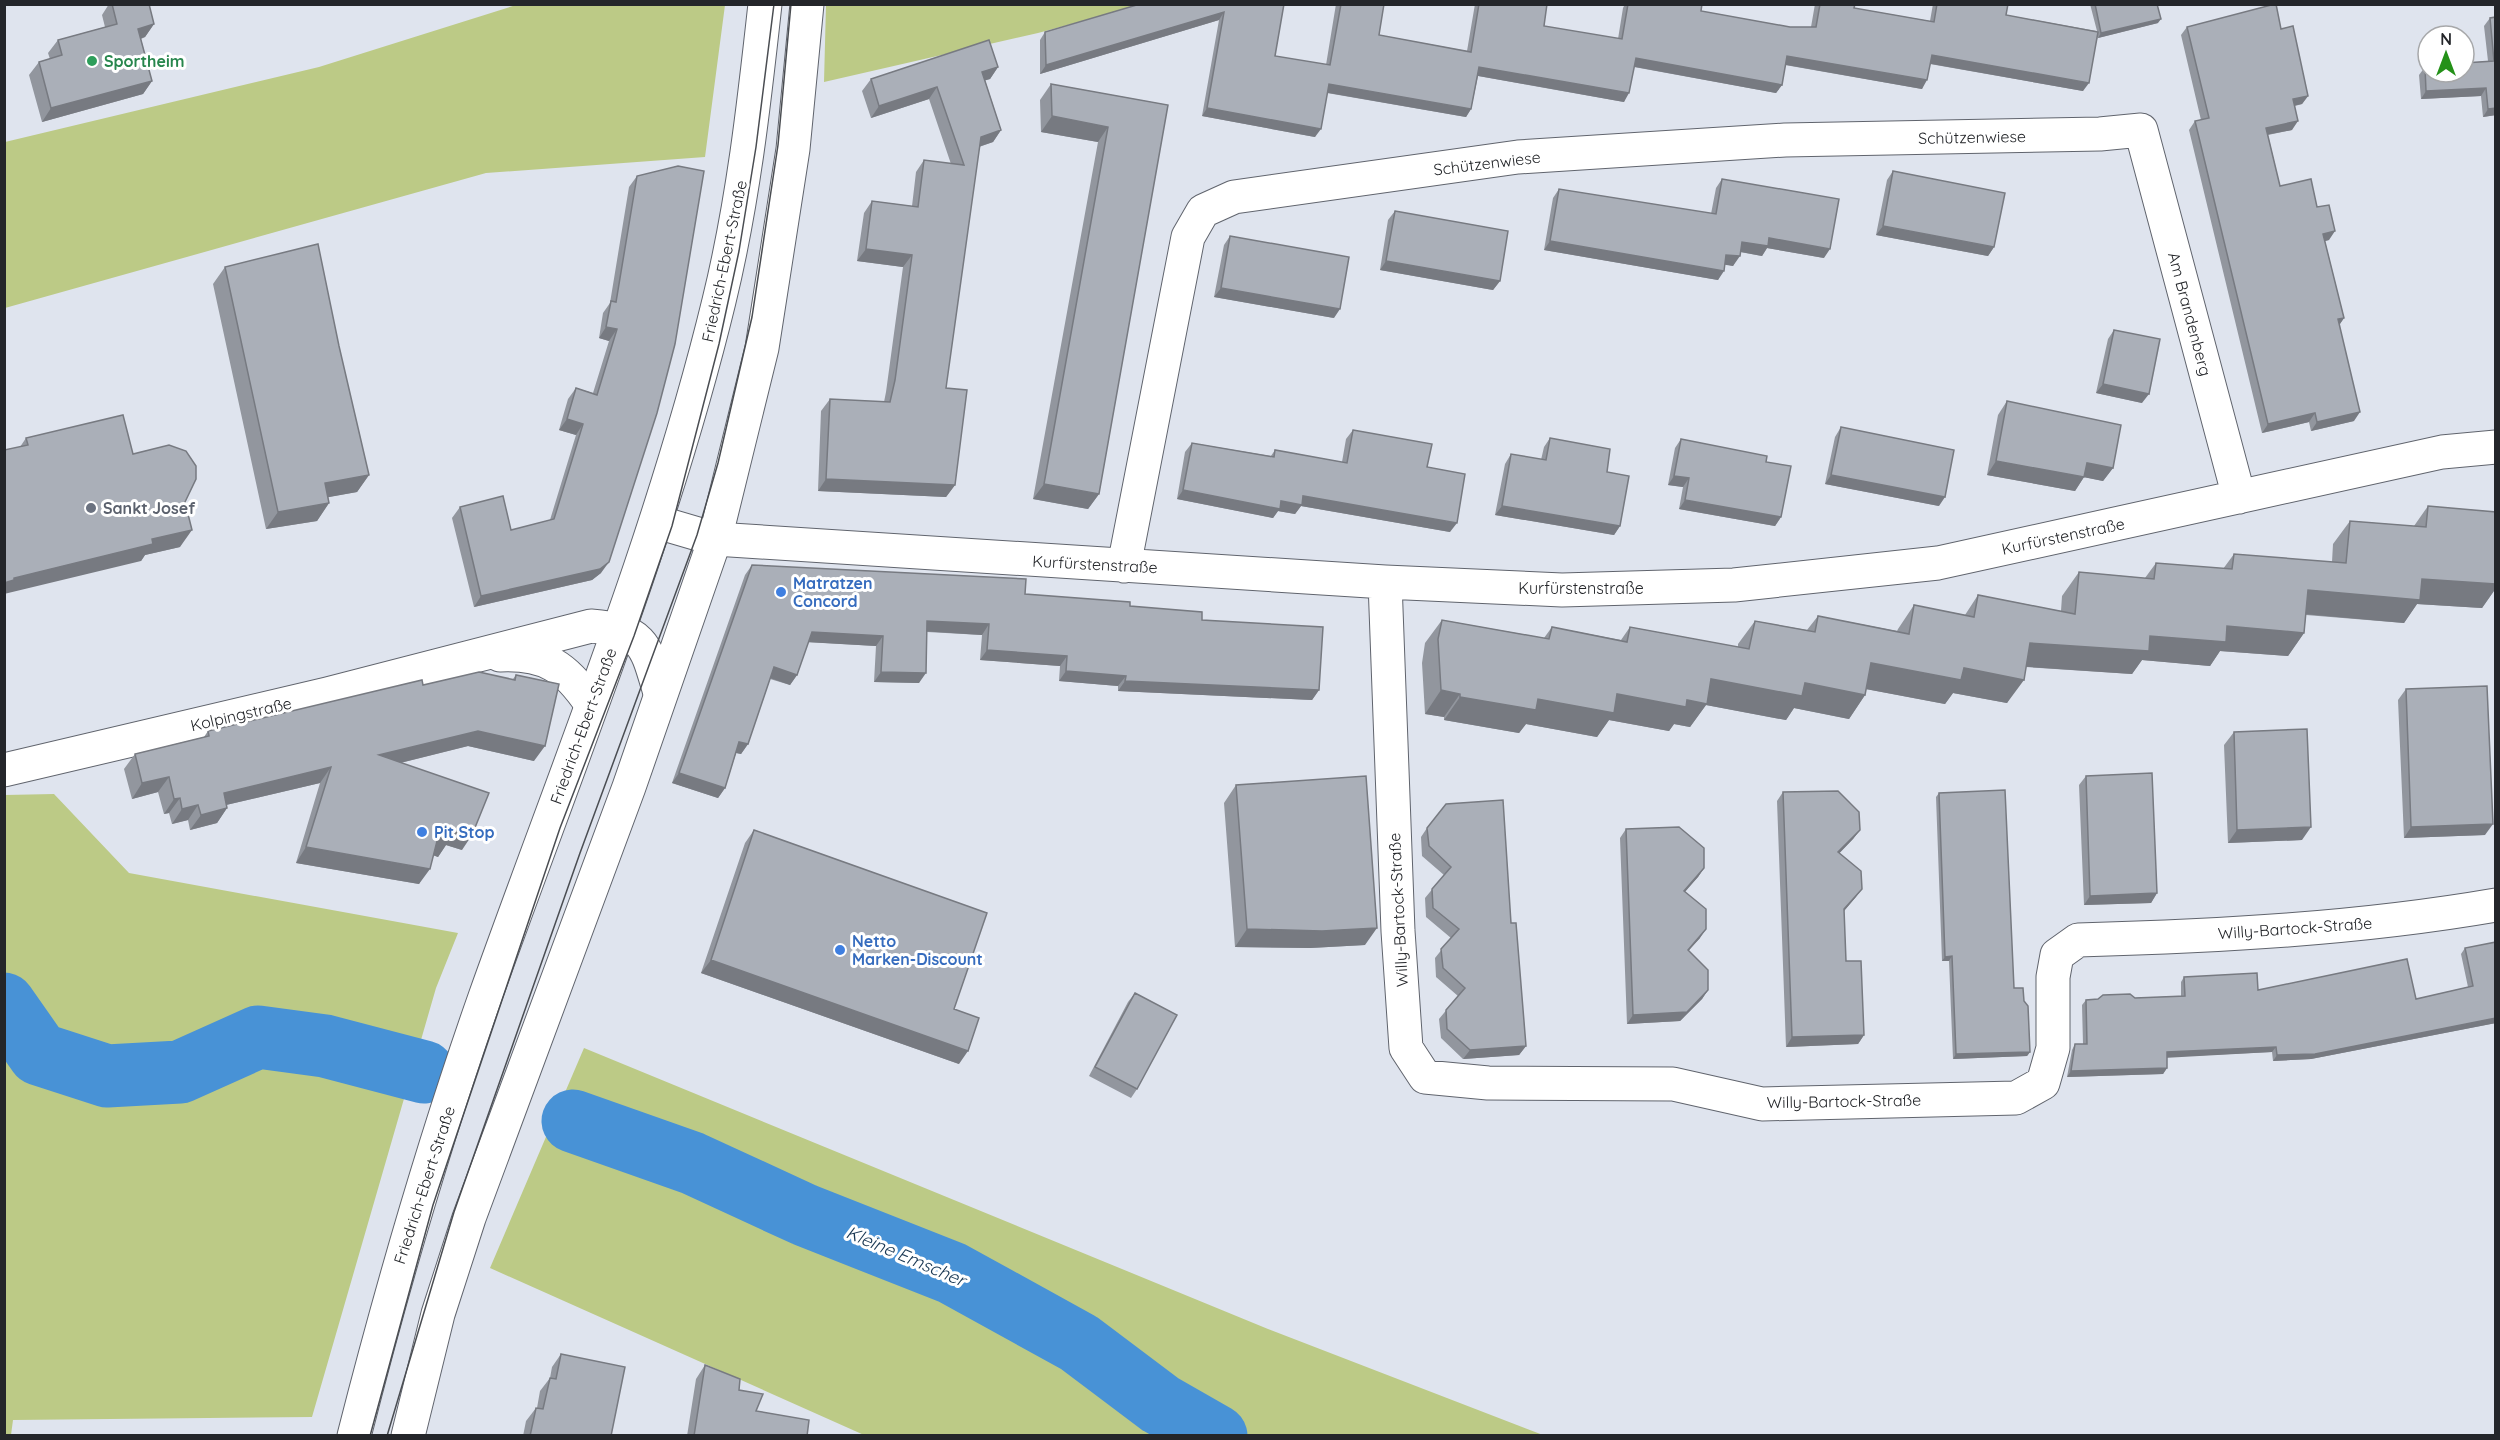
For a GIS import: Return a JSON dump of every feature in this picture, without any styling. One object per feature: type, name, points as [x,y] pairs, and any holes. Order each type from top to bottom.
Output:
[{"type":"street","name":"Friedrich-Ebert-Straße","points":[[354,1436],[417,1200],[484,1000],[657,522],[719,300],[749,144],[765,4]]},
{"type":"street","points":[[408,1436],[438,1314],[469,1218],[625,797],[715,539],[762,348],[793,149],[807,4]]},
{"type":"street","name":"Am Brandenberg","points":[[2141,130],[2239,497]]},
{"type":"street","name":"Schützenwiese","points":[[1124,566],[1188,237],[1203,212],[1234,197],[1518,157],[1785,140],[2100,134],[2141,130]]},
{"type":"street","name":"Kurfürstenstraße","points":[[657,522],[715,539],[1385,582],[1562,591],[1734,585],[1938,563],[2442,452],[2496,447]]},
{"type":"street","name":"Willy-Bartock-Straße","points":[[1385,582],[1398,931],[1406,1048],[1425,1077],[1488,1083],[1673,1084],[1762,1104],[2016,1098],[2043,1083],[2053,1048],[2053,977],[2057,955],[2078,940],[2326,928],[2415,919],[2496,905]]},
{"type":"street","name":"Kolpingstraße","points":[[4,770],[477,656],[582,628],[618,628]]},
{"type":"street","points":[[618,628],[634,636],[644,649],[660,693]]},
{"type":"street","name":"Kolpingstraße","points":[[477,656],[524,654],[555,664],[575,680],[591,705]]},
{"type":"green space","points":[[516,5],[725,5],[705,157],[486,173],[5,308],[5,142],[319,67]]},
{"type":"green space","points":[[826,5],[1142,5],[1038,33],[824,82]]},
{"type":"green space","points":[[54,794],[129,873],[458,933],[436,988],[312,1417],[13,1420],[11,1435],[5,1435],[5,795]]},
{"type":"green space","points":[[584,1048],[1268,1329],[1543,1435],[864,1435],[490,1268]]},
{"type":"building","name":"Sportheim","points":[[112,4],[149,4],[154,24],[138,29],[152,81],[51,108],[39,62],[62,55],[58,40],[117,24]]},
{"type":"building","points":[[1140,4],[1284,4],[1275,56],[1330,65],[1341,4],[1384,4],[1379,35],[1471,52],[1479,4],[1547,4],[1544,26],[1622,39],[1628,4],[1702,4],[1701,11],[1790,27],[1816,27],[1820,4],[1855,4],[1854,8],[1934,22],[1937,4],[2008,4],[2006,15],[2098,32],[2089,83],[1932,55],[1927,80],[1787,56],[1782,85],[1636,58],[1629,93],[1479,67],[1471,109],[1329,84],[1321,129],[1207,108],[1224,12],[1046,65],[1045,32]]},
{"type":"building","points":[[2095,4],[2157,4],[2161,19],[2101,33]]},
{"type":"building","points":[[2276,4],[2281,29],[2293,26],[2308,96],[2293,99],[2298,121],[2266,128],[2280,186],[2311,179],[2317,207],[2329,205],[2335,231],[2323,234],[2344,318],[2338,319],[2360,412],[2317,422],[2315,413],[2268,424],[2195,121],[2209,118],[2187,27]]},
{"type":"building","points":[[2496,17],[2496,108],[2488,109],[2486,88],[2426,91],[2426,84],[2476,84],[2476,62],[2494,61],[2490,18]]},
{"type":"building","points":[[989,40],[998,67],[982,72],[1001,130],[981,137],[946,388],[967,390],[955,485],[826,479],[830,399],[890,402],[895,380],[912,255],[866,249],[872,201],[918,207],[924,160],[964,165],[937,87],[879,106],[871,79]]},
{"type":"building","points":[[1051,84],[1168,105],[1099,494],[1044,484],[1108,127],[1052,116]]},
{"type":"building","points":[[678,166],[704,171],[675,344],[657,413],[609,562],[600,569],[481,596],[460,507],[503,496],[511,530],[554,519],[583,424],[567,419],[576,388],[597,395],[617,329],[606,327],[611,301],[616,302],[637,176]]},
{"type":"building","points":[[1893,171],[2005,193],[1994,247],[1883,226]]},
{"type":"building","points":[[1722,179],[1839,199],[1830,249],[1769,238],[1768,246],[1742,242],[1740,256],[1726,255],[1724,271],[1550,241],[1559,189],[1716,214]]},
{"type":"building","points":[[1395,211],[1508,231],[1500,281],[1386,261]]},
{"type":"building","points":[[1230,236],[1349,257],[1340,309],[1221,288]]},
{"type":"building","points":[[318,244],[369,475],[325,483],[329,503],[278,512],[225,267]]},
{"type":"building","points":[[2114,330],[2160,339],[2149,394],[2103,384]]},
{"type":"building","points":[[2007,401],[2121,425],[2113,468],[2087,463],[2084,477],[1996,461]]},
{"type":"building","name":"Sankt Josef","points":[[123,415],[133,454],[169,445],[186,451],[196,466],[196,479],[185,502],[192,530],[152,539],[153,544],[14,578],[4,583],[4,450],[28,445],[26,438]]},
{"type":"building","points":[[1841,427],[1954,450],[1945,497],[1831,475]]},
{"type":"building","points":[[1353,430],[1432,444],[1427,467],[1465,474],[1457,523],[1303,496],[1302,505],[1281,501],[1280,509],[1183,490],[1192,443],[1274,457],[1275,450],[1347,463]]},
{"type":"building","points":[[1550,438],[1610,449],[1607,472],[1629,476],[1620,526],[1502,506],[1511,454],[1546,460]]},
{"type":"building","points":[[1681,439],[1767,456],[1766,462],[1791,466],[1781,517],[1685,500],[1689,478],[1674,476]]},
{"type":"building","points":[[2428,506],[2496,512],[2496,584],[2422,579],[2420,600],[2308,590],[2304,633],[2227,626],[2226,642],[2150,636],[2149,651],[2030,643],[2024,680],[1964,668],[1961,680],[1871,663],[1865,695],[1805,683],[1802,696],[1711,679],[1707,704],[1687,700],[1686,707],[1617,694],[1614,713],[1538,699],[1536,710],[1460,697],[1460,694],[1441,690],[1438,639],[1442,620],[1549,639],[1552,627],[1627,642],[1630,627],[1749,649],[1755,621],[1815,632],[1818,616],[1909,634],[1914,605],[1974,617],[1978,595],[2075,614],[2079,572],[2154,579],[2156,563],[2232,569],[2234,554],[2346,563],[2350,521],[2426,527]]},
{"type":"building","points":[[752,565],[1026,579],[1025,594],[1130,602],[1130,606],[1202,612],[1202,620],[1323,627],[1319,690],[1125,681],[1126,676],[1066,671],[1067,656],[987,650],[989,624],[927,621],[926,673],[881,672],[883,636],[812,632],[797,675],[774,667],[748,744],[739,742],[725,788],[679,773]]},
{"type":"building","points":[[479,672],[515,680],[516,675],[559,684],[545,746],[478,731],[379,755],[489,793],[472,835],[452,829],[448,842],[438,837],[430,869],[306,847],[331,767],[224,793],[227,808],[201,815],[198,805],[182,809],[180,798],[174,799],[169,777],[142,783],[135,754],[209,736],[208,731],[422,680],[423,685]]},
{"type":"building","points":[[2487,686],[2493,824],[2411,827],[2406,689]]},
{"type":"building","points":[[2307,729],[2311,827],[2237,830],[2234,732]]},
{"type":"building","points":[[2152,773],[2157,893],[2090,896],[2086,776]]},
{"type":"building","points":[[1366,776],[1377,928],[1322,931],[1247,929],[1236,785]]},
{"type":"building","points":[[2005,790],[2014,988],[2023,988],[2024,1001],[2028,1006],[2030,1052],[1956,1054],[1952,956],[1945,957],[1939,793]]},
{"type":"building","points":[[1838,791],[1859,812],[1860,830],[1838,852],[1861,871],[1862,889],[1844,909],[1846,961],[1861,961],[1864,1035],[1792,1037],[1783,792]]},
{"type":"building","points":[[1503,800],[1511,923],[1516,923],[1526,1046],[1470,1050],[1447,1029],[1446,1010],[1465,988],[1443,968],[1441,949],[1459,929],[1433,908],[1432,889],[1451,867],[1429,846],[1427,828],[1446,804]]},
{"type":"building","points":[[1679,827],[1704,848],[1704,868],[1684,891],[1706,909],[1706,929],[1688,950],[1708,970],[1708,990],[1687,1012],[1633,1015],[1626,829]]},
{"type":"building","name":"Netto Marken-Discount","points":[[754,830],[987,913],[954,1009],[979,1018],[968,1051],[711,960]]},
{"type":"building","points":[[2496,942],[2496,1018],[2315,1054],[2277,1055],[2276,1047],[2167,1052],[2167,1068],[2071,1071],[2075,1044],[2087,1044],[2086,1000],[2098,999],[2103,995],[2130,994],[2135,998],[2185,996],[2184,977],[2257,973],[2258,990],[2407,959],[2416,999],[2473,986],[2465,948]]},
{"type":"building","points":[[1135,993],[1177,1015],[1137,1089],[1095,1067]]},
{"type":"building","points":[[561,1354],[625,1367],[611,1436],[530,1436],[536,1408],[543,1409],[550,1378],[556,1379]]},
{"type":"building","points":[[705,1365],[740,1379],[739,1390],[763,1394],[756,1411],[809,1420],[807,1436],[694,1436]]},
{"type":"waterway","name":"Kleine Emscher","points":[[4,1004],[39,1054],[107,1076],[180,1072],[258,1037],[325,1046],[424,1072]]},
{"type":"waterway","name":"Kleine Emscher","points":[[573,1121],[692,1163],[805,1215],[952,1273],[1079,1343],[1160,1404],[1216,1436]]},
{"type":"tram line","points":[[370,1436],[433,1205],[560,828],[634,636],[672,526],[719,344],[739,251],[756,147],[774,4]]},
{"type":"tram line","points":[[387,1436],[454,1212],[580,853],[697,535],[718,463],[752,317],[778,145],[791,4]]},
{"type":"place","name":"Sportheim","points":[[92,61]]},
{"type":"place","name":"Sankt Josef","points":[[91,508]]},
{"type":"place","name":"Matratzen Concord","points":[[781,592]]},
{"type":"place","name":"Pit Stop","points":[[422,832]]},
{"type":"place","name":"Netto Marken-Discount","points":[[840,950]]}]
